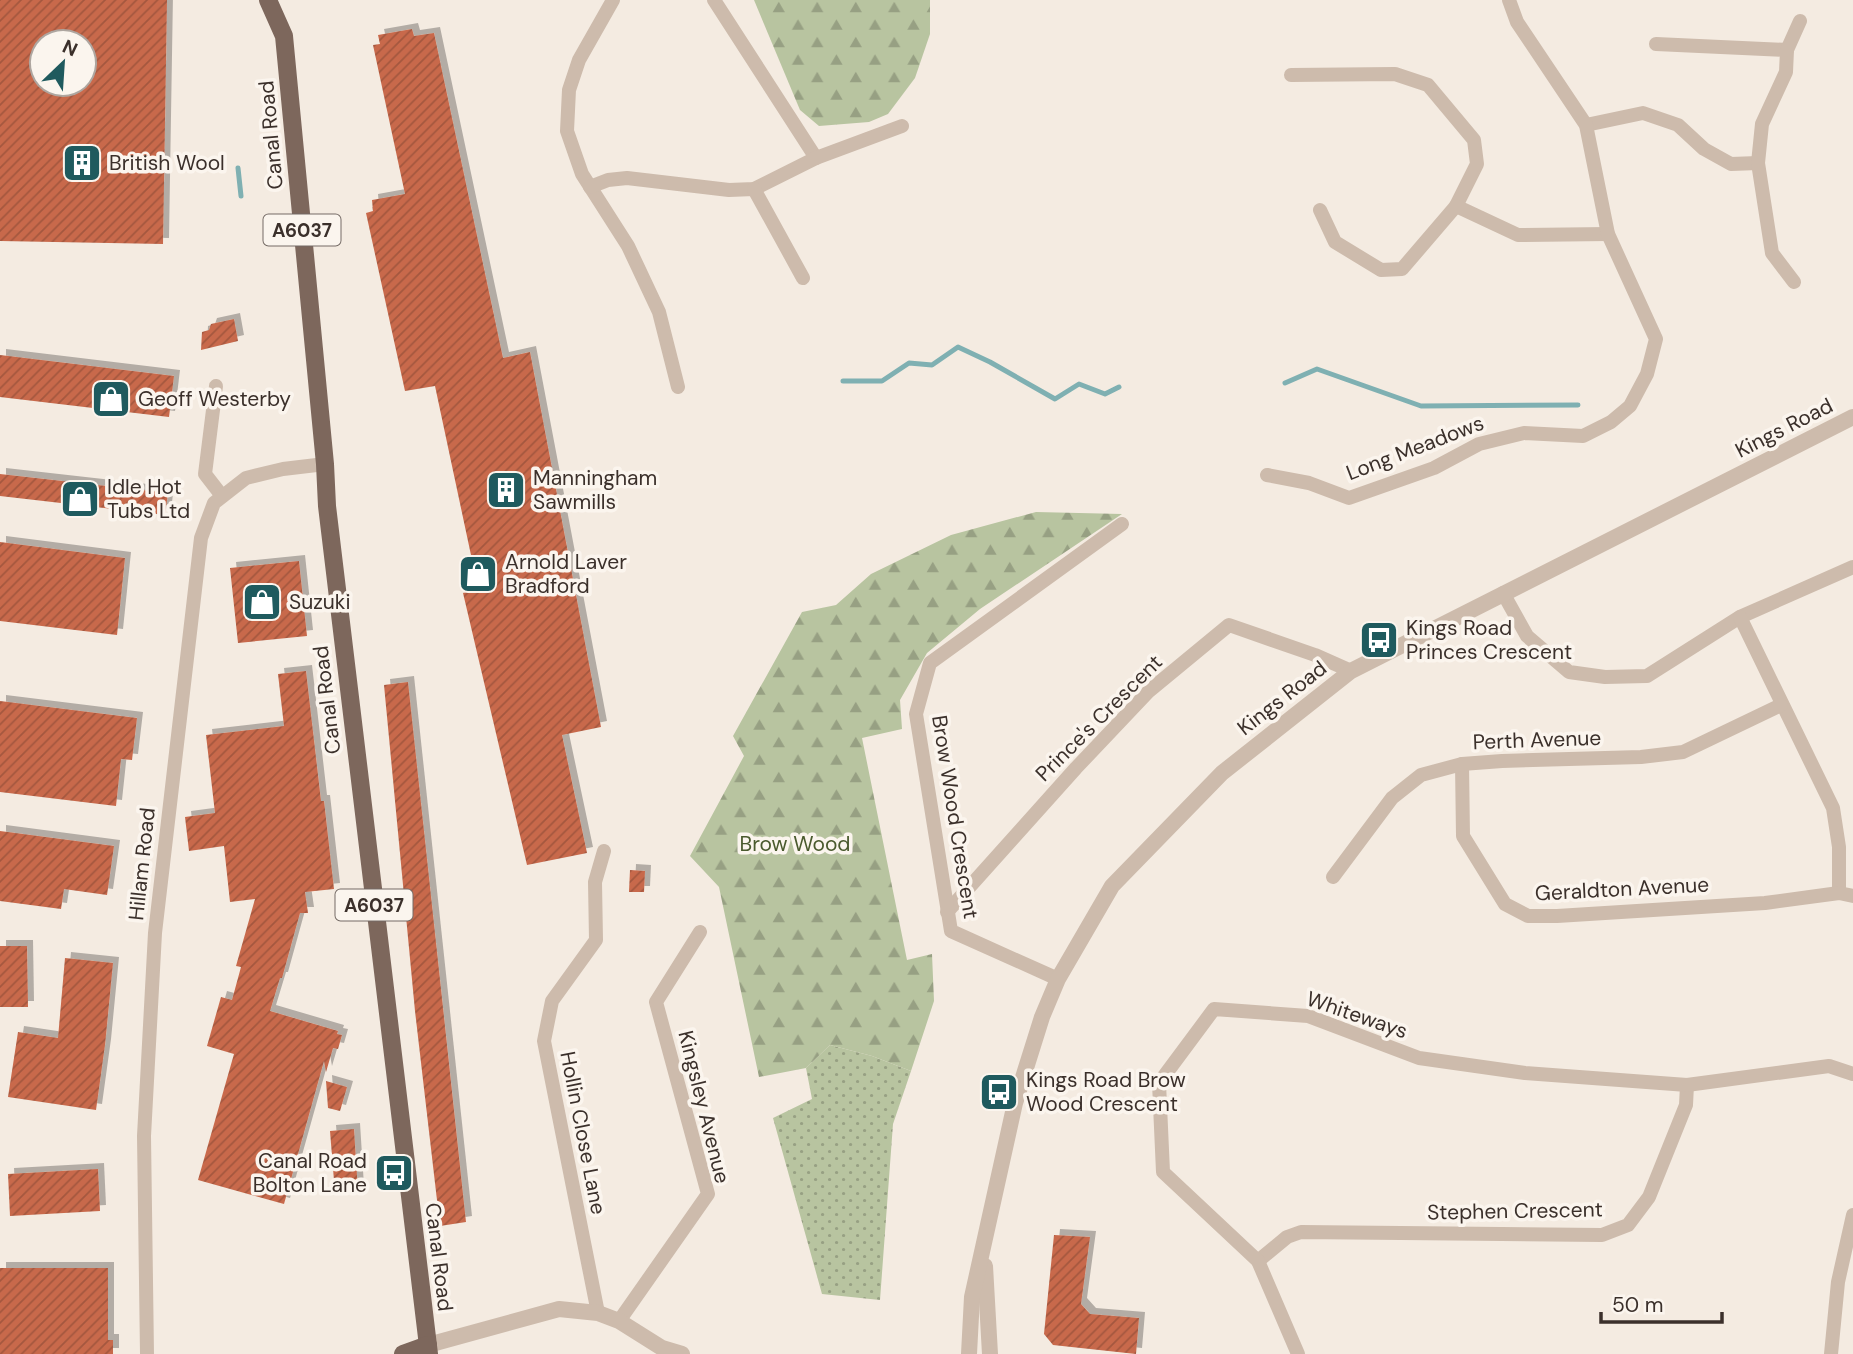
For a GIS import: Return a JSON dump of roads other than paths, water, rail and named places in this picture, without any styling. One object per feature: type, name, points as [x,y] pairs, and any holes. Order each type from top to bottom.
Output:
[{"type":"main road","name":"Canal Road","points":[[268,0],[284,36],[329,520],[428,1350]]},
{"type":"main road","points":[[403,1354],[428,1350]]},
{"type":"street","points":[[613,0],[579,60],[569,90],[567,131],[582,174],[628,246],[659,312],[678,387]]},
{"type":"street","points":[[714,0],[816,158]]},
{"type":"street","name":"Long Meadows","points":[[1267,475],[1309,482],[1349,498],[1434,468],[1479,444],[1524,433],[1583,436],[1611,422],[1630,406],[1647,374],[1656,339],[1608,234],[1586,125],[1517,22],[1510,0]]},
{"type":"street","points":[[1794,282],[1772,253],[1758,163],[1762,124],[1786,72],[1787,50],[1800,21]]},
{"type":"street","points":[[1656,44],[1787,50]]},
{"type":"street","points":[[1291,75],[1395,75],[1428,85],[1474,141],[1477,164],[1456,206],[1402,269],[1381,270],[1335,242],[1320,210]]},
{"type":"street","points":[[1586,125],[1643,113],[1678,125],[1704,149],[1731,163],[1758,163]]},
{"type":"street","points":[[590,187],[608,180],[627,178],[729,190],[754,189],[816,158],[902,126]]},
{"type":"street","points":[[754,189],[803,278]]},
{"type":"street","points":[[1456,206],[1518,235],[1608,234]]},
{"type":"street","points":[[216,386],[205,474],[222,496]]},
{"type":"street","name":"Kings Road","points":[[969,1354],[972,1297],[1015,1102],[1042,1017],[1058,979],[1112,886],[1222,773],[1351,671],[1853,417]]},
{"type":"street","name":"Hillam Road","points":[[147,1354],[144,1136],[155,933],[201,538],[214,503],[246,478],[283,469],[325,464]]},
{"type":"street","name":"Brow Wood Crescent","points":[[1058,979],[951,931],[916,713],[930,663],[1122,524]]},
{"type":"street","points":[[1503,593],[1527,636],[1569,672],[1605,677],[1647,676],[1740,617],[1853,567]]},
{"type":"street","points":[[1740,617],[1833,808],[1846,895]]},
{"type":"street","name":"Prince's Crescent","points":[[947,912],[1149,691],[1229,625],[1315,655],[1351,671]]},
{"type":"street","name":"Perth Avenue","points":[[1333,877],[1392,797],[1421,775],[1462,764],[1642,757],[1683,752],[1781,705]]},
{"type":"street","name":"Geraldton Avenue","points":[[1462,764],[1463,836],[1505,904],[1528,916],[1765,903],[1846,895]]},
{"type":"street","name":"Hollin Close Lane","points":[[598,1313],[544,1041],[552,1001],[596,940],[595,882],[604,851]]},
{"type":"street","name":"Kingsley Avenue","points":[[619,1321],[708,1194],[656,1002],[701,932]]},
{"type":"street","name":"Whiteways","points":[[1298,1354],[1258,1261],[1163,1172],[1159,1083],[1214,1009],[1308,1016],[1419,1058],[1525,1073],[1687,1085],[1829,1066],[1853,1074]]},
{"type":"street","name":"Stephen Crescent","points":[[1258,1261],[1287,1237],[1301,1232],[1602,1235],[1628,1225],[1649,1197],[1685,1105],[1687,1085]]},
{"type":"street","points":[[1831,1354],[1838,1282],[1853,1215]]},
{"type":"street","name":"Kings Road","points":[[985,1243],[990,1354]]},
{"type":"street","points":[[428,1350],[559,1309],[598,1313],[619,1321],[662,1348],[682,1354]]},
{"type":"waterway","points":[[238,168],[241,196]]},
{"type":"waterway","points":[[843,381],[882,381],[909,363],[932,365],[958,347],[1055,399],[1079,384],[1105,394],[1119,387]]},
{"type":"waterway","points":[[1285,383],[1317,369],[1421,406],[1578,405]]},
{"type":"place","name":"British Wool","points":[[82,163]]},
{"type":"place","name":"Geoff Westerby","points":[[111,399]]},
{"type":"place","name":"Manningham Sawmills","points":[[506,490]]},
{"type":"place","name":"Idle Hot Tubs Ltd","points":[[80,499]]},
{"type":"place","name":"Arnold Laver Bradford","points":[[478,574]]},
{"type":"place","name":"Suzuki","points":[[262,602]]},
{"type":"place","name":"Kings Road Princes Crescent","points":[[1379,640]]},
{"type":"place","name":"Kings Road Brow Wood Crescent","points":[[999,1092]]},
{"type":"place","name":"Canal Road Bolton Lane","points":[[394,1173]]},
{"type":"park label","name":"Brow Wood","points":[[795,844]]}]
